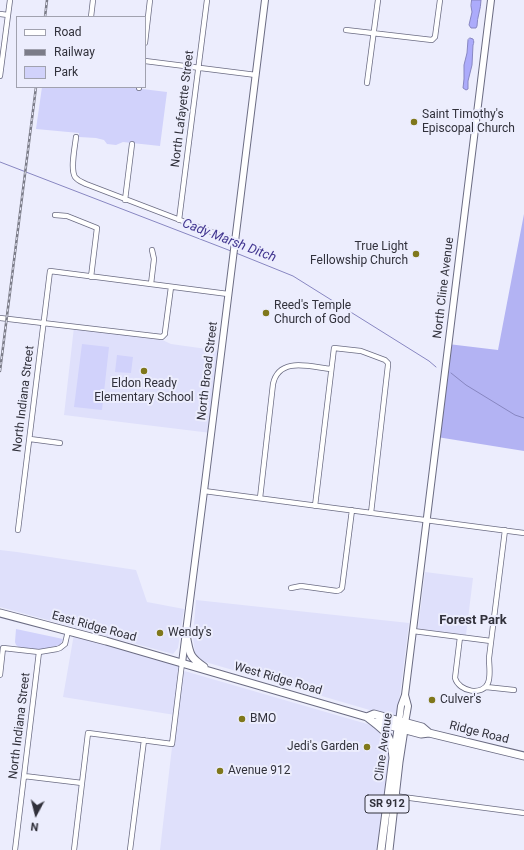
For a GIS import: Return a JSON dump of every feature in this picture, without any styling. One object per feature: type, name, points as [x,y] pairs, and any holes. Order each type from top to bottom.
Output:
[{"type":"main road","name":"East Ridge Road","points":[[0,613],[182,663]]},
{"type":"main road","points":[[186,635],[190,655],[208,671]]},
{"type":"main road","name":"West Ridge Road","points":[[182,663],[401,726]]},
{"type":"main road","points":[[369,718],[388,735],[392,746],[393,758]]},
{"type":"main road","name":"Ridge Road","points":[[401,726],[421,734],[429,733],[524,756]]},
{"type":"main road","name":"Cline Avenue","points":[[381,850],[393,758],[401,726]]},
{"type":"main road","name":"Cline Avenue","points":[[389,850],[401,726]]},
{"type":"street","points":[[0,76],[10,0]]},
{"type":"street","points":[[91,16],[93,0]]},
{"type":"street","points":[[146,34],[150,0]]},
{"type":"street","name":"North Lafayette Street","points":[[179,220],[207,0]]},
{"type":"street","name":"North Broad Street","points":[[144,740],[172,744],[265,0]]},
{"type":"street","points":[[367,83],[378,0]]},
{"type":"street","points":[[346,30],[430,41],[434,40],[436,36],[440,0]]},
{"type":"street","name":"North Cline Avenue","points":[[419,578],[491,0]]},
{"type":"street","points":[[0,14],[8,15]]},
{"type":"street","points":[[146,61],[256,75]]},
{"type":"street","points":[[76,138],[73,167],[74,176],[79,180],[234,244]]},
{"type":"street","points":[[126,200],[132,144]]},
{"type":"street","points":[[55,215],[67,216],[97,228],[91,277],[228,294]]},
{"type":"street","points":[[151,284],[154,259],[152,250]]},
{"type":"street","name":"North Indiana Street","points":[[18,530],[50,271],[91,277]]},
{"type":"street","points":[[0,318],[162,338],[165,334],[171,287]]},
{"type":"street","points":[[315,506],[334,348],[361,351],[385,360],[388,363],[371,513]]},
{"type":"street","points":[[260,498],[273,384],[276,377],[280,371],[292,365],[331,369]]},
{"type":"street","points":[[30,439],[60,443]]},
{"type":"street","points":[[204,492],[524,533]]},
{"type":"street","points":[[291,588],[301,586],[337,591],[341,589],[352,510]]},
{"type":"street","points":[[486,687],[490,670],[489,658],[505,530]]},
{"type":"street","name":"Cline Avenue","points":[[401,726],[401,706],[405,695],[419,578]]},
{"type":"street","points":[[0,675],[3,648],[39,652],[57,649],[63,646],[68,631]]},
{"type":"street","points":[[413,631],[491,641]]},
{"type":"street","points":[[460,637],[455,678],[456,682],[462,688],[472,691],[486,687],[514,690]]},
{"type":"street","name":"North Indiana Street","points":[[15,850],[39,652]]},
{"type":"street","points":[[74,850],[88,733],[144,740],[130,850]]},
{"type":"street","points":[[24,776],[82,783]]},
{"type":"street","points":[[395,796],[524,813]]},
{"type":"shaded area","points":[[472,0],[481,0],[476,28],[471,28],[469,25],[472,12]]},
{"type":"shaded area","points":[[470,38],[474,41],[472,65],[468,81],[468,89],[466,90],[463,88],[464,65],[468,40]]},
{"type":"shaded area","points":[[524,214],[524,451],[437,437],[448,344],[498,350]]},
{"type":"shaded area","name":"Eldon Ready Elementary School","points":[[74,327],[158,338],[171,344],[221,351],[211,433],[64,415]]},
{"type":"shaded area","points":[[0,550],[136,570],[147,602],[184,609],[178,648],[173,654],[0,607]]},
{"type":"shaded area","points":[[425,572],[473,578],[466,635],[418,629]]},
{"type":"shaded area","points":[[196,600],[409,623],[397,718],[202,661],[195,654],[193,637]]},
{"type":"shaded area","points":[[74,634],[181,664],[175,715],[63,697]]},
{"type":"shaded area","points":[[181,670],[374,726],[386,736],[390,754],[377,850],[160,850]]},
{"type":"green space","points":[[42,88],[134,88],[167,92],[160,146],[123,142],[116,145],[107,144],[104,140],[96,138],[79,137],[79,133],[36,129]]},
{"type":"green space","points":[[82,344],[109,347],[102,410],[74,407]]},
{"type":"green space","points":[[117,355],[133,357],[131,373],[115,372]]},
{"type":"green space","points":[[16,629],[63,639],[60,645],[40,650],[19,647],[15,642]]},
{"type":"waterway","name":"Cady Marsh Ditch","points":[[0,162],[231,251]]},
{"type":"waterway","name":"Cady Marsh Ditch","points":[[236,253],[293,276],[429,361],[436,367]]},
{"type":"waterway","name":"Cady Marsh Ditch","points":[[451,373],[466,385],[515,415],[524,418]]},
{"type":"railway","points":[[45,16],[47,0]]},
{"type":"railway","points":[[0,371],[36,88]]},
{"type":"place","name":"Saint Timothy's Episcopal Church","points":[[414,122]]},
{"type":"place","name":"True Light Fellowship Church","points":[[416,254]]},
{"type":"place","name":"Reed's Temple Church of God","points":[[266,313]]},
{"type":"place","name":"Eldon Ready Elementary School","points":[[144,371]]},
{"type":"place","name":"Wendy's","points":[[160,633]]},
{"type":"place","name":"Culver's","points":[[432,700]]},
{"type":"place","name":"BMO","points":[[242,719]]},
{"type":"place","name":"Jedi's Garden","points":[[367,747]]},
{"type":"place","name":"Avenue 912","points":[[220,771]]},
{"type":"district","name":"Forest Park","points":[[473,621]]}]
